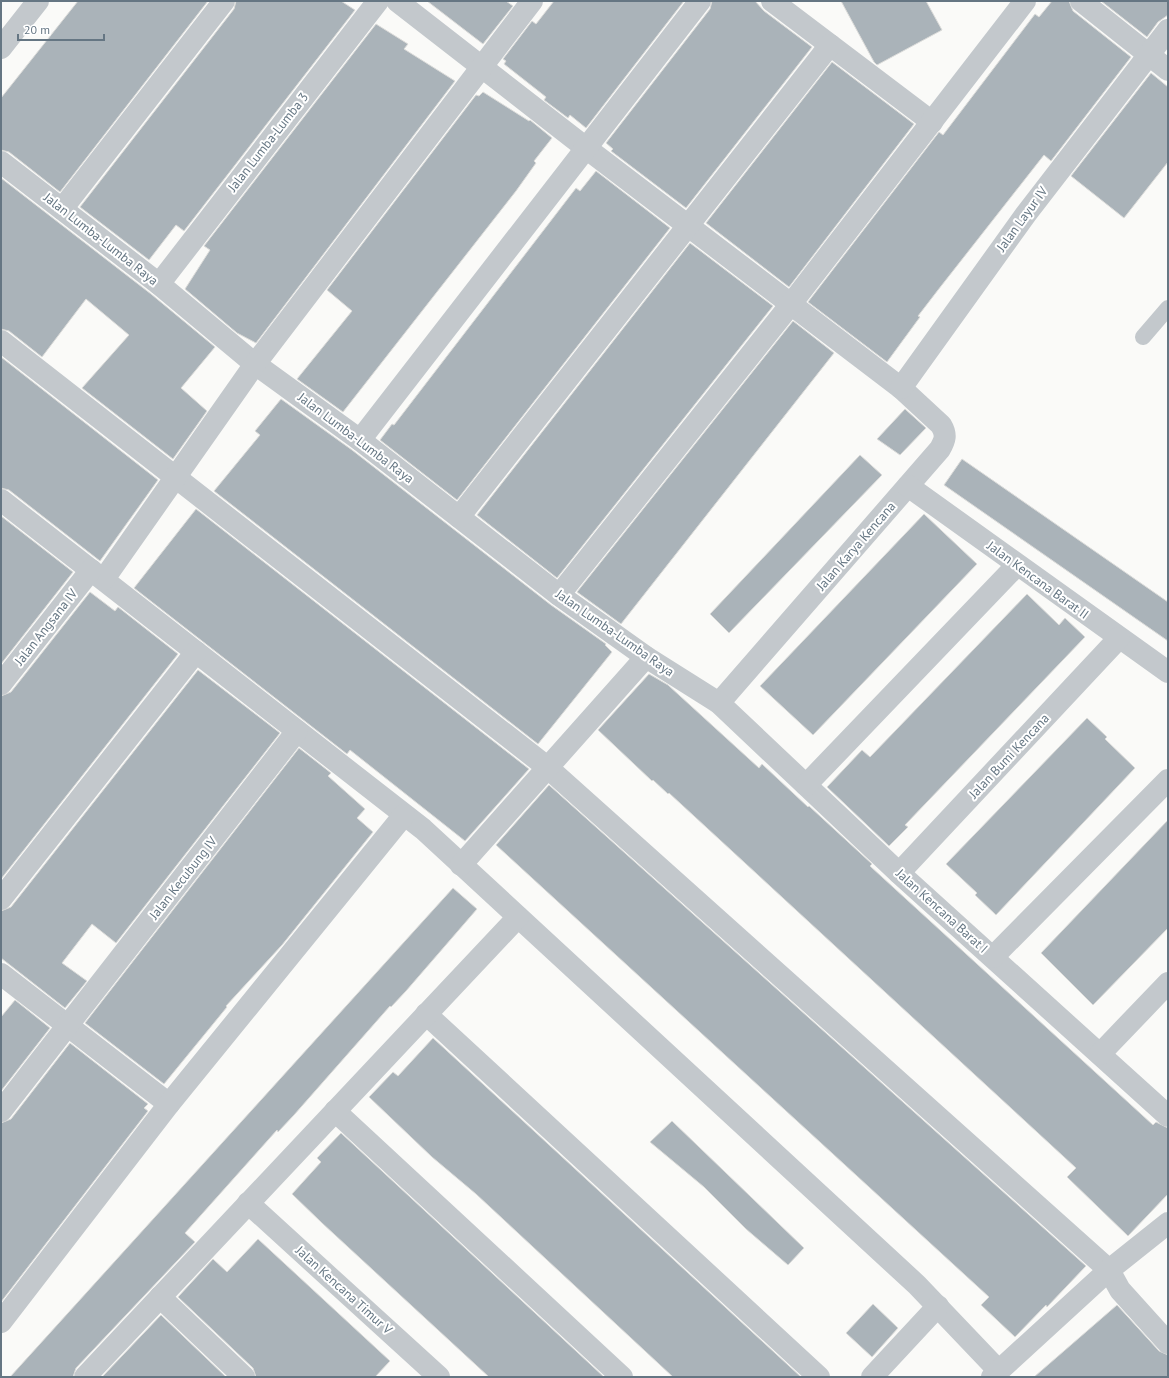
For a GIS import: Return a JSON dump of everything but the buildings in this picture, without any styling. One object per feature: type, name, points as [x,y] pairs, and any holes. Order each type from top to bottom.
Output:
[{"type":"street","points":[[1,48],[38,1]]},
{"type":"street","points":[[62,209],[224,1]]},
{"type":"street","name":"Jalan Lumba-Lumba 3","points":[[159,284],[378,1]]},
{"type":"street","points":[[397,1],[586,148],[901,388]]},
{"type":"street","name":"Jalan Angsana IV","points":[[1,684],[98,575],[177,477],[255,364],[532,1]]},
{"type":"street","points":[[360,440],[700,1]]},
{"type":"street","points":[[772,1],[932,122]]},
{"type":"street","points":[[559,595],[791,304],[1025,1]]},
{"type":"street","points":[[1081,1],[1168,70]]},
{"type":"street","name":"Jalan Layur IV","points":[[901,388],[1026,214],[1168,30]]},
{"type":"street","points":[[459,517],[830,45]]},
{"type":"street","name":"Jalan Lumba-Lumba Raya","points":[[1,162],[159,284],[255,364],[360,440],[559,595],[646,657],[719,704]]},
{"type":"street","points":[[1,341],[547,767],[1109,1270],[1120,1290],[1168,1343]]},
{"type":"street","name":"Jalan Karya Kencana","points":[[719,704],[940,449],[945,439],[945,432],[941,426],[901,388]]},
{"type":"street","name":"Jalan Kencana Barat II","points":[[908,486],[1168,672]]},
{"type":"street","points":[[1,500],[423,829],[917,1285],[938,1306],[996,1374],[1109,1270],[1168,1223]]},
{"type":"street","points":[[806,784],[1017,565]]},
{"type":"street","name":"Jalan Bumi Kencana","points":[[899,873],[1119,638]]},
{"type":"street","points":[[1,899],[196,652]]},
{"type":"street","points":[[461,865],[646,657]]},
{"type":"street","name":"Jalan Kencana Barat I","points":[[719,704],[806,784],[899,873],[1168,1116]]},
{"type":"street","name":"Jalan Kecubung IV","points":[[1,1111],[297,731]]},
{"type":"street","points":[[994,958],[1168,780]]},
{"type":"street","points":[[1,1322],[169,1104],[404,814]]},
{"type":"street","points":[[85,1377],[518,917]]},
{"type":"street","points":[[1,974],[169,1104]]},
{"type":"street","points":[[1100,1054],[1168,983]]},
{"type":"street","points":[[426,1014],[819,1377]]},
{"type":"street","points":[[335,1111],[622,1377]]},
{"type":"street","name":"Jalan Kencana Timur V","points":[[248,1203],[439,1377]]},
{"type":"street","points":[[160,1297],[244,1377]]},
{"type":"street","points":[[872,1377],[938,1306]]},
{"type":"lane","points":[[1143,338],[1168,308]]}]
